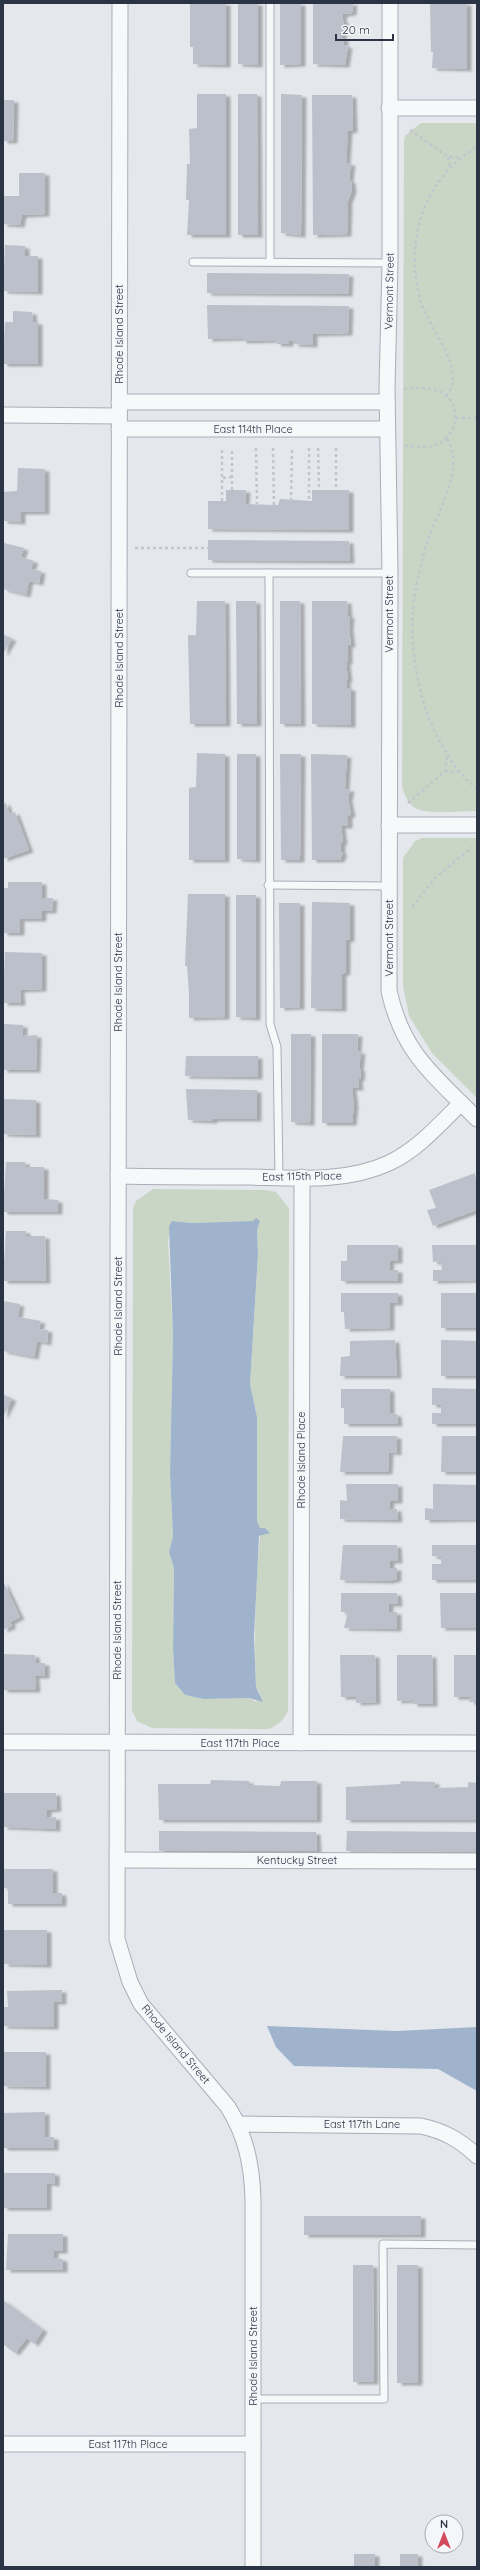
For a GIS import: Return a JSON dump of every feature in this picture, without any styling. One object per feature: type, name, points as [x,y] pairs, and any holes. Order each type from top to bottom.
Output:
[{"type":"street","name":"Rhode Island Street","points":[[120,3],[117,1939],[130,1982],[141,2004],[212,2086],[238,2124],[249,2156],[252,2174],[253,2567]]},
{"type":"street","name":"Vermont Street","points":[[390,3],[390,262],[387,402],[390,573],[389,991],[398,1024],[416,1056],[477,1119]]},
{"type":"street","points":[[389,108],[477,108]]},
{"type":"street","name":"East 114th Place","points":[[3,415],[119,415],[387,402]]},
{"type":"street","name":"East 114th Place","points":[[119,415],[387,428]]},
{"type":"street","points":[[389,824],[477,825]]},
{"type":"street","name":"East 115th Place","points":[[118,1176],[302,1178],[341,1176],[367,1172],[390,1162],[415,1146],[461,1103]]},
{"type":"street","name":"Rhode Island Place","points":[[301,1743],[302,1178]]},
{"type":"street","name":"East 117th Place","points":[[3,1742],[477,1743]]},
{"type":"street","name":"Kentucky Street","points":[[117,1860],[477,1861]]},
{"type":"street","name":"East 117th Lane","points":[[238,2124],[421,2126],[440,2130],[463,2143],[477,2156]]},
{"type":"street","name":"East 117th Place","points":[[3,2444],[253,2444]]},
{"type":"lane","points":[[270,3],[270,262]]},
{"type":"lane","points":[[193,262],[390,262]]},
{"type":"lane","points":[[191,573],[390,573]]},
{"type":"lane","points":[[269,573],[268,885],[270,1024],[277,1047],[279,1178]]},
{"type":"lane","points":[[268,885],[389,886]]},
{"type":"lane","points":[[253,2399],[384,2399],[383,2244],[477,2245]]},
{"type":"path","points":[[410,130],[448,157],[461,157]]},
{"type":"path","points":[[446,396],[452,388],[450,363],[421,303],[414,269],[414,251],[416,236],[424,209],[436,184],[449,168],[461,157],[477,147]]},
{"type":"path","points":[[448,157],[449,168]]},
{"type":"path","points":[[404,389],[434,390],[446,396],[455,410],[456,418],[455,427],[448,439],[432,446],[404,446]]},
{"type":"path","points":[[456,418],[477,418]]},
{"type":"path","points":[[448,439],[453,450],[451,479],[421,565],[414,598],[413,626],[416,665],[425,706],[448,757],[458,772],[477,788]]},
{"type":"path","points":[[222,448],[222,501]]},
{"type":"path","points":[[232,448],[232,490]]},
{"type":"path","points":[[256,448],[257,504]]},
{"type":"path","points":[[273,448],[274,505]]},
{"type":"path","points":[[292,448],[292,501]]},
{"type":"path","points":[[309,448],[309,501]]},
{"type":"path","points":[[318,448],[319,490]]},
{"type":"path","points":[[336,448],[336,490]]},
{"type":"path","points":[[222,478],[232,477]]},
{"type":"path","points":[[119,548],[208,548]]},
{"type":"path","points":[[445,771],[448,757]]},
{"type":"path","points":[[408,803],[445,771],[453,770],[458,772]]},
{"type":"path","points":[[412,907],[439,874],[472,847]]},
{"type":"green space","points":[[421,123],[477,123],[477,811],[436,812],[420,810],[410,804],[402,787],[404,140],[406,135]]},
{"type":"green space","points":[[422,838],[477,838],[477,1098],[432,1053],[409,1016],[403,986],[403,858],[415,841]]},
{"type":"green space","points":[[153,1189],[266,1190],[276,1192],[289,1208],[288,1710],[285,1717],[280,1722],[268,1729],[152,1728],[137,1721],[132,1710],[133,1209],[136,1201]],"holes":[[[172,1221],[193,1223],[260,1221],[257,1230],[258,1254],[250,1384],[257,1417],[257,1521],[260,1528],[269,1532],[260,1536],[258,1555],[255,1611],[255,1649],[256,1687],[260,1694],[256,1702],[249,1698],[204,1699],[185,1695],[175,1683],[173,1650],[174,1568],[169,1552],[173,1536],[170,1473],[173,1336],[168,1241]]]},
{"type":"water","points":[[256,1218],[260,1221],[257,1230],[258,1254],[250,1384],[257,1417],[257,1521],[260,1528],[265,1528],[270,1533],[259,1536],[254,1637],[256,1687],[263,1702],[249,1698],[204,1699],[185,1695],[175,1683],[173,1650],[174,1568],[169,1552],[173,1536],[170,1473],[173,1336],[169,1226],[172,1221],[193,1223],[253,1221]]},
{"type":"water","points":[[267,2026],[397,2031],[477,2027],[477,2091],[438,2069],[294,2066],[276,2047]]},
{"type":"building","points":[[190,3],[226,3],[226,65],[193,64],[193,47],[190,47]]},
{"type":"building","points":[[238,3],[258,3],[258,65],[238,64]]},
{"type":"building","points":[[280,3],[301,3],[301,64],[280,65]]},
{"type":"building","points":[[313,3],[353,3],[352,13],[343,14],[342,20],[344,20],[344,30],[341,38],[344,38],[344,45],[348,46],[345,65],[313,64]]},
{"type":"building","points":[[430,3],[467,3],[467,69],[432,68],[433,52],[431,52]]},
{"type":"building","points":[[197,94],[226,94],[226,235],[187,235],[189,200],[186,200],[187,164],[190,164],[189,129],[197,128]]},
{"type":"building","points":[[238,94],[257,94],[258,235],[238,235]]},
{"type":"building","points":[[281,94],[302,95],[301,235],[281,233]]},
{"type":"building","points":[[312,95],[352,95],[353,130],[348,131],[346,163],[351,163],[349,180],[351,181],[352,190],[348,201],[347,234],[313,235]]},
{"type":"building","points":[[3,100],[14,100],[13,141],[3,141]]},
{"type":"building","points":[[19,173],[45,173],[45,214],[22,215],[20,225],[3,224],[3,196],[19,196]]},
{"type":"building","points":[[5,245],[25,246],[25,256],[38,256],[38,292],[3,291]]},
{"type":"building","points":[[207,273],[349,274],[348,294],[207,293]]},
{"type":"building","points":[[207,305],[349,306],[348,333],[313,334],[313,345],[294,344],[294,341],[289,340],[289,344],[277,344],[276,340],[242,341],[242,338],[208,339]]},
{"type":"building","points":[[13,311],[32,312],[33,322],[38,322],[38,364],[3,364],[5,322],[13,322]]},
{"type":"building","points":[[18,468],[45,469],[45,512],[21,512],[21,522],[3,521],[3,492],[17,491]]},
{"type":"building","points":[[226,490],[246,490],[245,504],[278,505],[280,499],[312,501],[312,490],[349,490],[349,530],[208,529],[208,501],[226,501]]},
{"type":"building","points":[[208,540],[349,541],[350,561],[208,560]]},
{"type":"building","points":[[4,543],[24,548],[21,557],[34,561],[31,569],[41,571],[39,583],[29,581],[26,595],[3,589]]},
{"type":"building","points":[[197,601],[225,601],[226,724],[190,724],[188,635],[196,635]]},
{"type":"building","points":[[236,601],[256,601],[257,724],[237,724]]},
{"type":"building","points":[[280,601],[300,601],[301,724],[280,724]]},
{"type":"building","points":[[312,601],[347,601],[348,616],[350,616],[349,628],[351,645],[348,645],[348,662],[346,662],[348,680],[346,680],[347,688],[351,688],[351,725],[312,724]]},
{"type":"building","points":[[3,634],[12,639],[3,654]]},
{"type":"building","points":[[197,753],[225,754],[225,860],[189,860],[189,788],[196,787]]},
{"type":"building","points":[[237,754],[256,754],[256,860],[237,859]]},
{"type":"building","points":[[280,754],[301,754],[300,860],[281,860]]},
{"type":"building","points":[[311,754],[347,755],[345,789],[350,789],[348,799],[351,814],[348,816],[348,826],[341,826],[343,842],[341,843],[341,852],[343,852],[340,860],[312,860]]},
{"type":"building","points":[[6,803],[9,814],[15,812],[29,850],[3,859],[3,804]]},
{"type":"building","points":[[8,882],[42,882],[42,898],[53,898],[52,911],[42,911],[42,919],[20,919],[20,933],[3,933],[4,888],[8,888]]},
{"type":"building","points":[[188,894],[225,894],[225,1017],[189,1018],[187,966],[185,966]]},
{"type":"building","points":[[236,895],[256,895],[256,1018],[236,1017]]},
{"type":"building","points":[[312,902],[350,903],[350,939],[346,940],[346,972],[342,974],[342,1009],[311,1008]]},
{"type":"building","points":[[279,903],[300,903],[300,1007],[280,1008]]},
{"type":"building","points":[[5,952],[42,953],[42,989],[20,990],[21,1003],[3,1003]]},
{"type":"building","points":[[4,1024],[23,1025],[23,1036],[37,1035],[36,1070],[3,1070]]},
{"type":"building","points":[[291,1034],[311,1034],[310,1123],[291,1122]]},
{"type":"building","points":[[322,1034],[358,1034],[357,1052],[361,1051],[359,1069],[361,1069],[360,1079],[358,1079],[359,1088],[352,1088],[354,1105],[352,1123],[322,1123]]},
{"type":"building","points":[[186,1056],[258,1056],[258,1077],[185,1076]]},
{"type":"building","points":[[186,1089],[257,1090],[257,1119],[213,1119],[213,1121],[188,1120]]},
{"type":"building","points":[[3,1099],[36,1100],[36,1135],[3,1134]]},
{"type":"building","points":[[6,1162],[25,1162],[26,1167],[44,1167],[44,1199],[58,1200],[58,1212],[3,1212]]},
{"type":"building","points":[[475,1173],[477,1210],[433,1226],[427,1210],[436,1208],[429,1190]]},
{"type":"building","points":[[6,1231],[26,1231],[26,1236],[45,1236],[46,1281],[3,1281]]},
{"type":"building","points":[[347,1245],[398,1245],[398,1261],[390,1261],[389,1270],[398,1270],[398,1281],[341,1281],[341,1261],[347,1261]]},
{"type":"building","points":[[432,1245],[477,1245],[477,1280],[433,1281],[433,1270],[442,1270],[441,1261],[433,1262]]},
{"type":"building","points":[[341,1293],[398,1293],[398,1303],[390,1303],[390,1328],[345,1329],[344,1312],[341,1312]]},
{"type":"building","points":[[441,1293],[477,1293],[477,1328],[441,1328]]},
{"type":"building","points":[[3,1301],[20,1304],[18,1317],[41,1321],[39,1329],[48,1330],[47,1343],[37,1341],[34,1357],[3,1351]]},
{"type":"building","points":[[395,1340],[397,1376],[340,1376],[341,1357],[350,1356],[350,1341]]},
{"type":"building","points":[[441,1340],[477,1341],[477,1376],[441,1376]]},
{"type":"building","points":[[432,1388],[477,1389],[477,1424],[432,1424],[432,1413],[441,1413],[441,1405],[432,1405]]},
{"type":"building","points":[[341,1389],[390,1389],[390,1413],[397,1414],[398,1424],[344,1424],[344,1408],[341,1408]]},
{"type":"building","points":[[3,1394],[12,1399],[3,1417]]},
{"type":"building","points":[[343,1436],[397,1436],[397,1453],[389,1452],[388,1472],[340,1472]]},
{"type":"building","points":[[442,1436],[477,1436],[477,1472],[441,1472]]},
{"type":"building","points":[[346,1484],[398,1484],[398,1501],[390,1501],[389,1509],[397,1509],[398,1520],[340,1519],[340,1500],[347,1501]]},
{"type":"building","points":[[433,1484],[477,1485],[477,1519],[425,1520],[425,1508],[433,1509]]},
{"type":"building","points":[[343,1545],[397,1545],[398,1561],[390,1561],[390,1568],[397,1568],[397,1579],[389,1581],[340,1580]]},
{"type":"building","points":[[432,1545],[477,1545],[477,1580],[432,1580],[432,1564],[441,1564],[441,1557],[432,1556]]},
{"type":"building","points":[[3,1581],[20,1617],[10,1622],[12,1626],[3,1630]]},
{"type":"building","points":[[341,1593],[397,1593],[398,1604],[389,1604],[389,1612],[397,1612],[397,1629],[344,1628],[348,1612],[341,1612]]},
{"type":"building","points":[[440,1593],[477,1593],[477,1628],[441,1628]]},
{"type":"building","points":[[3,1654],[35,1655],[36,1663],[45,1663],[45,1676],[35,1676],[36,1690],[3,1690]]},
{"type":"building","points":[[340,1655],[375,1655],[376,1702],[356,1703],[356,1697],[341,1697]]},
{"type":"building","points":[[397,1655],[432,1655],[433,1704],[413,1704],[413,1700],[397,1701]]},
{"type":"building","points":[[454,1655],[477,1655],[477,1702],[469,1702],[471,1697],[454,1697]]},
{"type":"building","points":[[211,1780],[249,1781],[249,1785],[280,1786],[281,1781],[317,1781],[317,1820],[159,1820],[158,1784],[210,1784]]},
{"type":"building","points":[[401,1781],[435,1782],[435,1788],[468,1787],[468,1782],[477,1783],[477,1820],[346,1820],[346,1787],[400,1784]]},
{"type":"building","points":[[3,1793],[56,1793],[57,1809],[47,1810],[47,1818],[56,1817],[56,1829],[3,1827]]},
{"type":"building","points":[[159,1831],[316,1832],[317,1851],[159,1851]]},
{"type":"building","points":[[347,1831],[477,1832],[477,1852],[346,1851]]},
{"type":"building","points":[[3,1869],[53,1869],[53,1893],[62,1893],[62,1904],[8,1904],[8,1888],[3,1888]]},
{"type":"building","points":[[3,1930],[47,1930],[47,1965],[4,1964]]},
{"type":"building","points":[[62,1990],[62,2002],[54,2002],[54,2027],[3,2026],[3,2007],[8,2007],[7,1991]]},
{"type":"building","points":[[4,2052],[46,2052],[46,2087],[3,2086]]},
{"type":"building","points":[[45,2112],[45,2137],[54,2137],[54,2148],[3,2148],[3,2113]]},
{"type":"building","points":[[4,2173],[55,2173],[55,2184],[47,2183],[47,2208],[3,2208]]},
{"type":"building","points":[[304,2216],[421,2216],[421,2235],[304,2235]]},
{"type":"building","points":[[8,2234],[63,2234],[63,2251],[54,2251],[54,2258],[63,2259],[63,2270],[6,2270]]},
{"type":"building","points":[[353,2265],[373,2265],[374,2382],[353,2382]]},
{"type":"building","points":[[397,2265],[418,2265],[418,2383],[397,2383]]},
{"type":"building","points":[[3,2300],[43,2330],[34,2344],[27,2338],[15,2353],[3,2344]]},
{"type":"building","points":[[354,2554],[375,2554],[375,2567],[354,2567]]},
{"type":"building","points":[[400,2554],[418,2554],[418,2567],[400,2567]]}]
